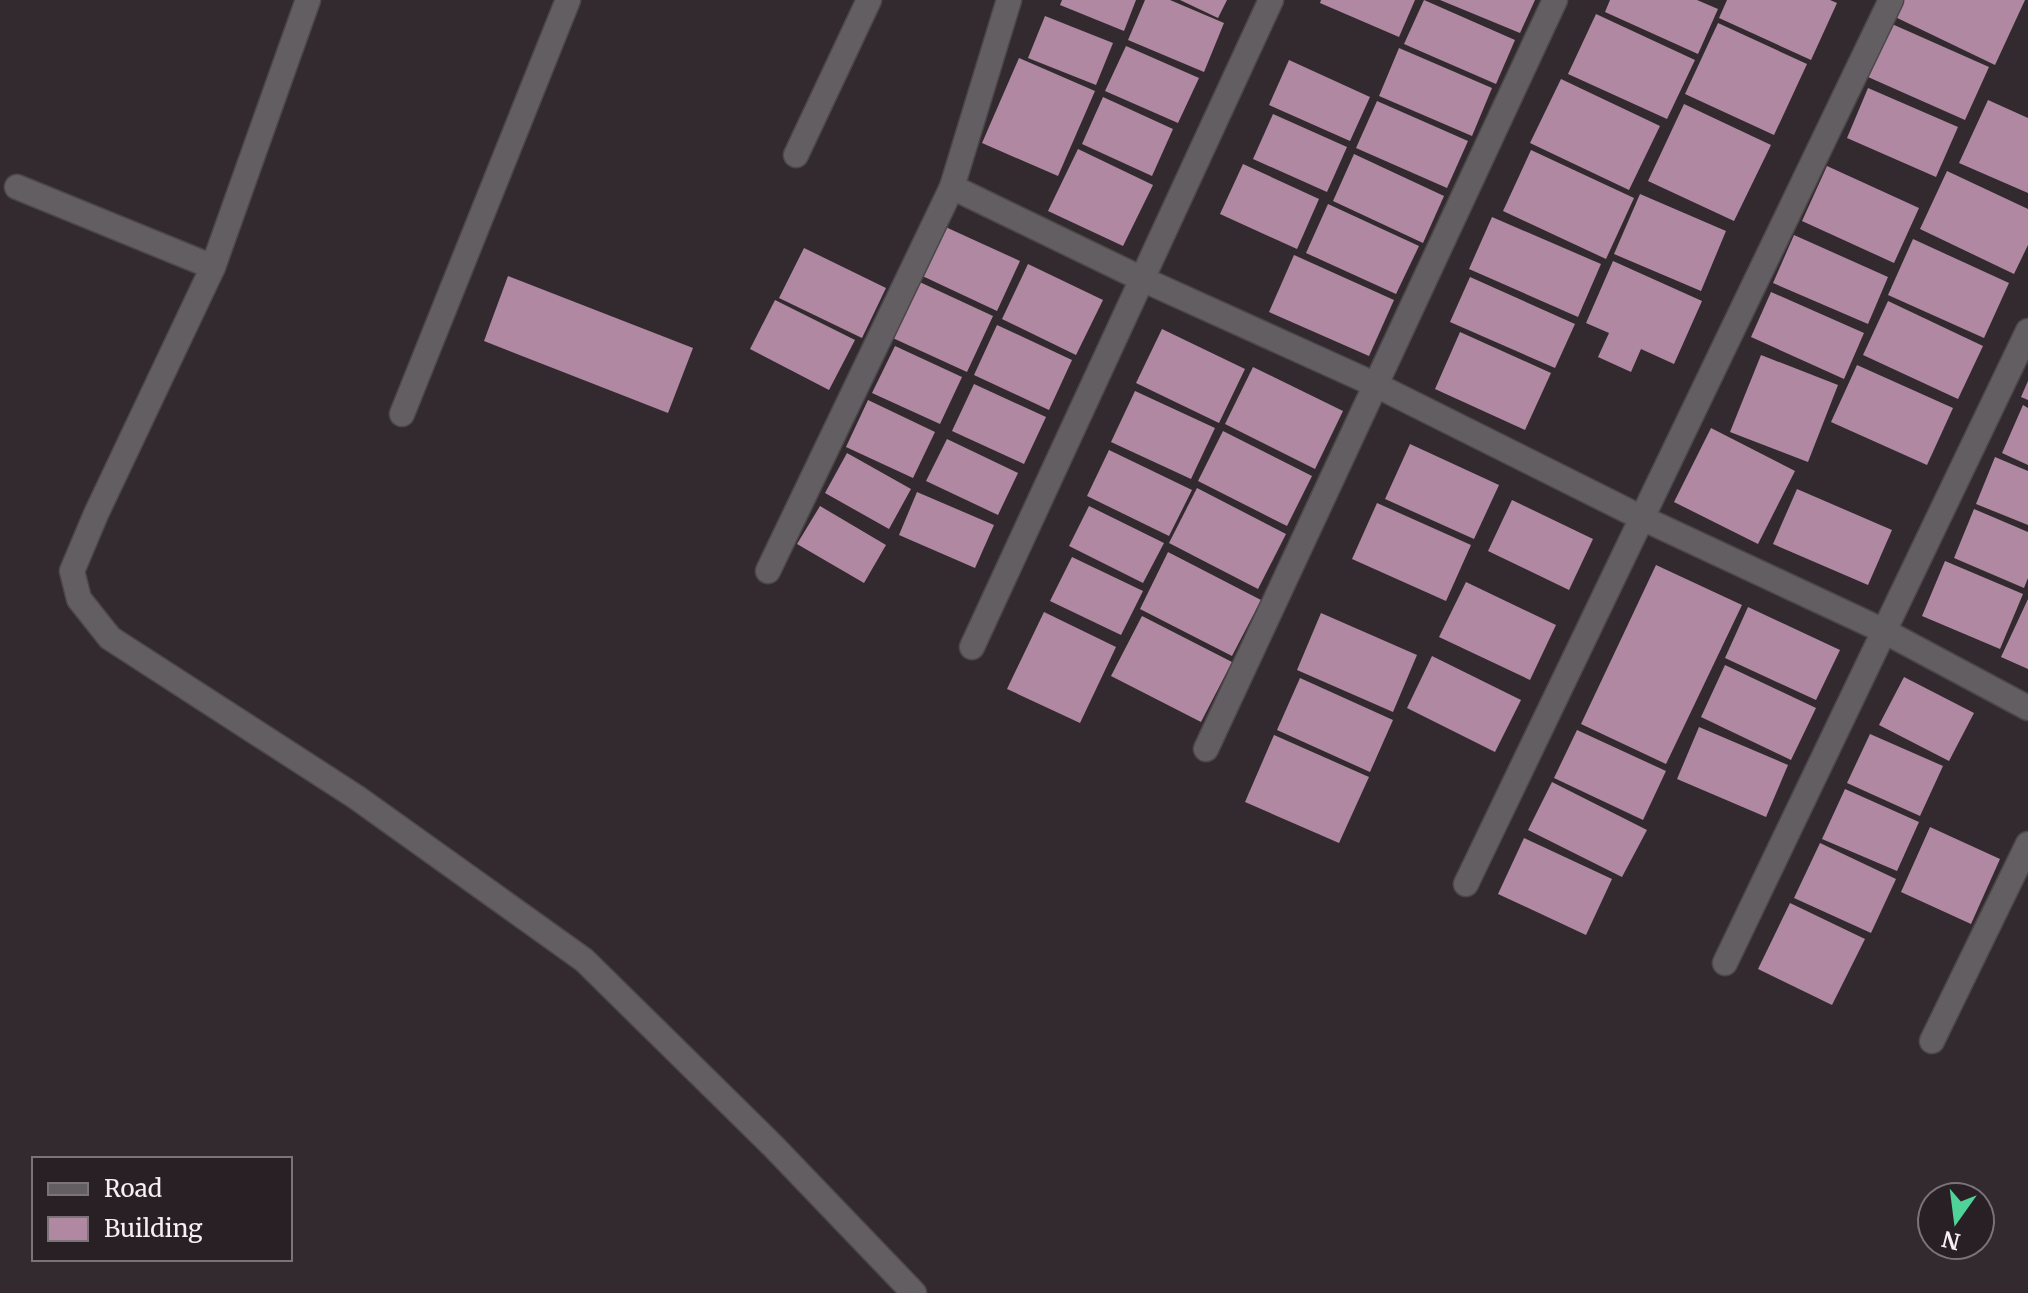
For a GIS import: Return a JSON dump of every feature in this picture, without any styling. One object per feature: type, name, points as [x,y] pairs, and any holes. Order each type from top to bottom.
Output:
[{"type":"street","points":[[308,0],[213,267],[72,571],[79,599],[110,638],[356,797],[584,960],[773,1146],[914,1293]]},
{"type":"street","points":[[402,414],[568,0]]},
{"type":"street","points":[[796,155],[869,0]]},
{"type":"street","points":[[768,571],[952,187],[1009,0]]},
{"type":"street","points":[[972,647],[1271,0]]},
{"type":"street","points":[[1206,749],[1555,0]]},
{"type":"street","points":[[1466,884],[1891,0]]},
{"type":"street","points":[[17,187],[213,267]]},
{"type":"street","points":[[952,187],[1142,279],[1376,385],[1642,518],[1884,631],[2028,708]]},
{"type":"street","points":[[1725,963],[2028,331]]},
{"type":"street","points":[[1932,1041],[2028,844]]},
{"type":"building","points":[[1062,0],[1136,0],[1124,31],[1060,5]]},
{"type":"building","points":[[1145,0],[1170,0],[1224,23],[1204,72],[1128,40]]},
{"type":"building","points":[[1180,0],[1227,0],[1218,18]]},
{"type":"building","points":[[1321,0],[1415,0],[1399,37],[1320,3]]},
{"type":"building","points":[[1424,0],[1515,40],[1496,84],[1404,44]]},
{"type":"building","points":[[1440,0],[1535,0],[1520,33]]},
{"type":"building","points":[[1610,0],[1697,0],[1718,9],[1698,54],[1605,12]]},
{"type":"building","points":[[1727,0],[1830,0],[1837,3],[1811,60],[1719,18]]},
{"type":"building","points":[[1898,0],[2025,0],[1995,65],[1891,15]]},
{"type":"building","points":[[1596,14],[1695,60],[1667,119],[1568,74]]},
{"type":"building","points":[[1045,16],[1113,43],[1096,85],[1028,58]]},
{"type":"building","points":[[1718,23],[1807,64],[1774,135],[1685,94]]},
{"type":"building","points":[[1892,24],[1989,67],[1965,120],[1868,77]]},
{"type":"building","points":[[1126,46],[1199,78],[1178,123],[1105,91]]},
{"type":"building","points":[[1399,48],[1492,88],[1472,136],[1379,96]]},
{"type":"building","points":[[1019,58],[1095,91],[1058,176],[982,143]]},
{"type":"building","points":[[1289,60],[1370,97],[1350,141],[1269,105]]},
{"type":"building","points":[[1561,79],[1660,126],[1629,190],[1530,143]]},
{"type":"building","points":[[1868,88],[1958,127],[1936,177],[1847,138]]},
{"type":"building","points":[[1103,97],[1173,129],[1152,176],[1082,144]]},
{"type":"building","points":[[1988,100],[2028,118],[2028,193],[1959,163]]},
{"type":"building","points":[[1377,101],[1468,141],[1447,188],[1356,148]]},
{"type":"building","points":[[1684,104],[1771,145],[1734,221],[1648,181]]},
{"type":"building","points":[[1273,114],[1347,147],[1327,192],[1253,159]]},
{"type":"building","points":[[1078,149],[1153,185],[1123,246],[1048,211]]},
{"type":"building","points":[[1531,150],[1634,198],[1606,259],[1503,211]]},
{"type":"building","points":[[1354,154],[1444,196],[1423,243],[1333,201]]},
{"type":"building","points":[[1243,164],[1319,199],[1297,249],[1220,214]]},
{"type":"building","points":[[1827,166],[1919,208],[1894,263],[1802,221]]},
{"type":"building","points":[[1947,171],[2028,209],[2028,245],[2014,274],[1920,229]]},
{"type":"building","points":[[1640,194],[1726,231],[1701,291],[1614,254]]},
{"type":"building","points":[[1328,204],[1419,246],[1396,294],[1306,253]]},
{"type":"building","points":[[1492,217],[1601,264],[1578,317],[1469,269]]},
{"type":"building","points":[[939,224],[1020,261],[997,311],[916,273]]},
{"type":"building","points":[[1794,235],[1888,277],[1868,324],[1773,283]]},
{"type":"building","points":[[1913,239],[2009,283],[1984,338],[1888,295]]},
{"type":"building","points":[[804,248],[886,288],[862,338],[779,298]]},
{"type":"building","points":[[1294,255],[1394,300],[1369,356],[1269,312]]},
{"type":"building","points":[[1613,261],[1702,301],[1674,364],[1641,349],[1631,372],[1598,357],[1609,333],[1586,323]]},
{"type":"building","points":[[1028,264],[1103,300],[1076,355],[1002,319]]},
{"type":"building","points":[[508,276],[693,348],[668,413],[484,341]]},
{"type":"building","points":[[1470,277],[1575,324],[1555,368],[1450,322]]},
{"type":"building","points":[[911,278],[993,316],[967,372],[884,334]]},
{"type":"building","points":[[1771,292],[1864,333],[1844,379],[1751,337]]},
{"type":"building","points":[[775,300],[855,340],[829,390],[750,349]]},
{"type":"building","points":[[1888,301],[1983,346],[1958,399],[1863,355]]},
{"type":"building","points":[[997,325],[1072,360],[1049,410],[974,375]]},
{"type":"building","points":[[1162,329],[1245,369],[1219,423],[1136,383]]},
{"type":"building","points":[[1460,332],[1551,373],[1525,430],[1435,389]]},
{"type":"building","points":[[895,346],[962,377],[940,424],[872,393]]},
{"type":"building","points":[[1761,355],[1838,385],[1808,462],[1730,432]]},
{"type":"building","points":[[1857,365],[1953,408],[1927,465],[1831,422]]},
{"type":"building","points":[[1253,367],[1343,411],[1315,469],[1225,424]]},
{"type":"building","points":[[2028,381],[2028,400],[2021,397]]},
{"type":"building","points":[[974,384],[1046,417],[1024,464],[952,431]]},
{"type":"building","points":[[1135,391],[1215,428],[1191,479],[1111,442]]},
{"type":"building","points":[[868,400],[935,432],[913,478],[846,447]]},
{"type":"building","points":[[2023,405],[2028,408],[2028,465],[2002,453]]},
{"type":"building","points":[[1711,428],[1795,471],[1758,544],[1674,502]]},
{"type":"building","points":[[1223,431],[1312,476],[1287,526],[1198,481]]},
{"type":"building","points":[[947,439],[1018,473],[998,515],[926,481]]},
{"type":"building","points":[[1410,444],[1499,485],[1474,539],[1385,499]]},
{"type":"building","points":[[1109,450],[1192,490],[1169,536],[1087,496]]},
{"type":"building","points":[[847,453],[911,489],[889,529],[825,493]]},
{"type":"building","points":[[1995,457],[2028,471],[2028,525],[1976,504]]},
{"type":"building","points":[[1197,488],[1286,534],[1258,589],[1169,543]]},
{"type":"building","points":[[1797,489],[1892,530],[1868,585],[1773,544]]},
{"type":"building","points":[[917,492],[994,525],[975,568],[899,535]]},
{"type":"building","points":[[1512,500],[1593,539],[1569,590],[1488,551]]},
{"type":"building","points":[[1377,503],[1471,545],[1446,601],[1352,559]]},
{"type":"building","points":[[820,506],[886,545],[864,583],[797,544]]},
{"type":"building","points":[[1089,506],[1164,543],[1143,583],[1069,546]]},
{"type":"building","points":[[1974,509],[2028,532],[2028,578],[2024,588],[1954,558]]},
{"type":"building","points":[[1168,552],[1261,600],[1232,656],[1140,609]]},
{"type":"building","points":[[1072,557],[1143,591],[1121,635],[1050,601]]},
{"type":"building","points":[[1945,561],[2023,594],[2000,649],[1922,616]]},
{"type":"building","points":[[1656,565],[1742,605],[1666,764],[1581,724]]},
{"type":"building","points":[[1466,582],[1556,625],[1530,680],[1439,637]]},
{"type":"building","points":[[2028,599],[2028,669],[2001,657]]},
{"type":"building","points":[[1748,607],[1840,650],[1816,700],[1725,658]]},
{"type":"building","points":[[1044,612],[1116,647],[1080,723],[1007,689]]},
{"type":"building","points":[[1321,613],[1417,655],[1393,712],[1297,670]]},
{"type":"building","points":[[1142,616],[1232,662],[1201,722],[1111,676]]},
{"type":"building","points":[[1432,656],[1521,700],[1495,752],[1407,708]]},
{"type":"building","points":[[1725,665],[1816,708],[1791,760],[1701,717]]},
{"type":"building","points":[[1904,677],[1974,713],[1949,761],[1879,725]]},
{"type":"building","points":[[1300,678],[1393,720],[1370,772],[1277,730]]},
{"type":"building","points":[[1699,727],[1788,765],[1766,817],[1677,779]]},
{"type":"building","points":[[1577,730],[1666,771],[1643,820],[1554,778]]},
{"type":"building","points":[[1870,734],[1943,766],[1920,816],[1847,783]]},
{"type":"building","points":[[1274,735],[1369,777],[1339,843],[1245,802]]},
{"type":"building","points":[[1552,782],[1647,830],[1622,877],[1528,830]]},
{"type":"building","points":[[1845,789],[1919,822],[1897,871],[1822,839]]},
{"type":"building","points":[[1930,827],[2000,859],[1971,924],[1901,892]]},
{"type":"building","points":[[1524,838],[1612,879],[1586,935],[1498,894]]},
{"type":"building","points":[[1820,843],[1896,879],[1871,933],[1794,898]]},
{"type":"building","points":[[1790,903],[1865,939],[1832,1005],[1758,969]]}]
